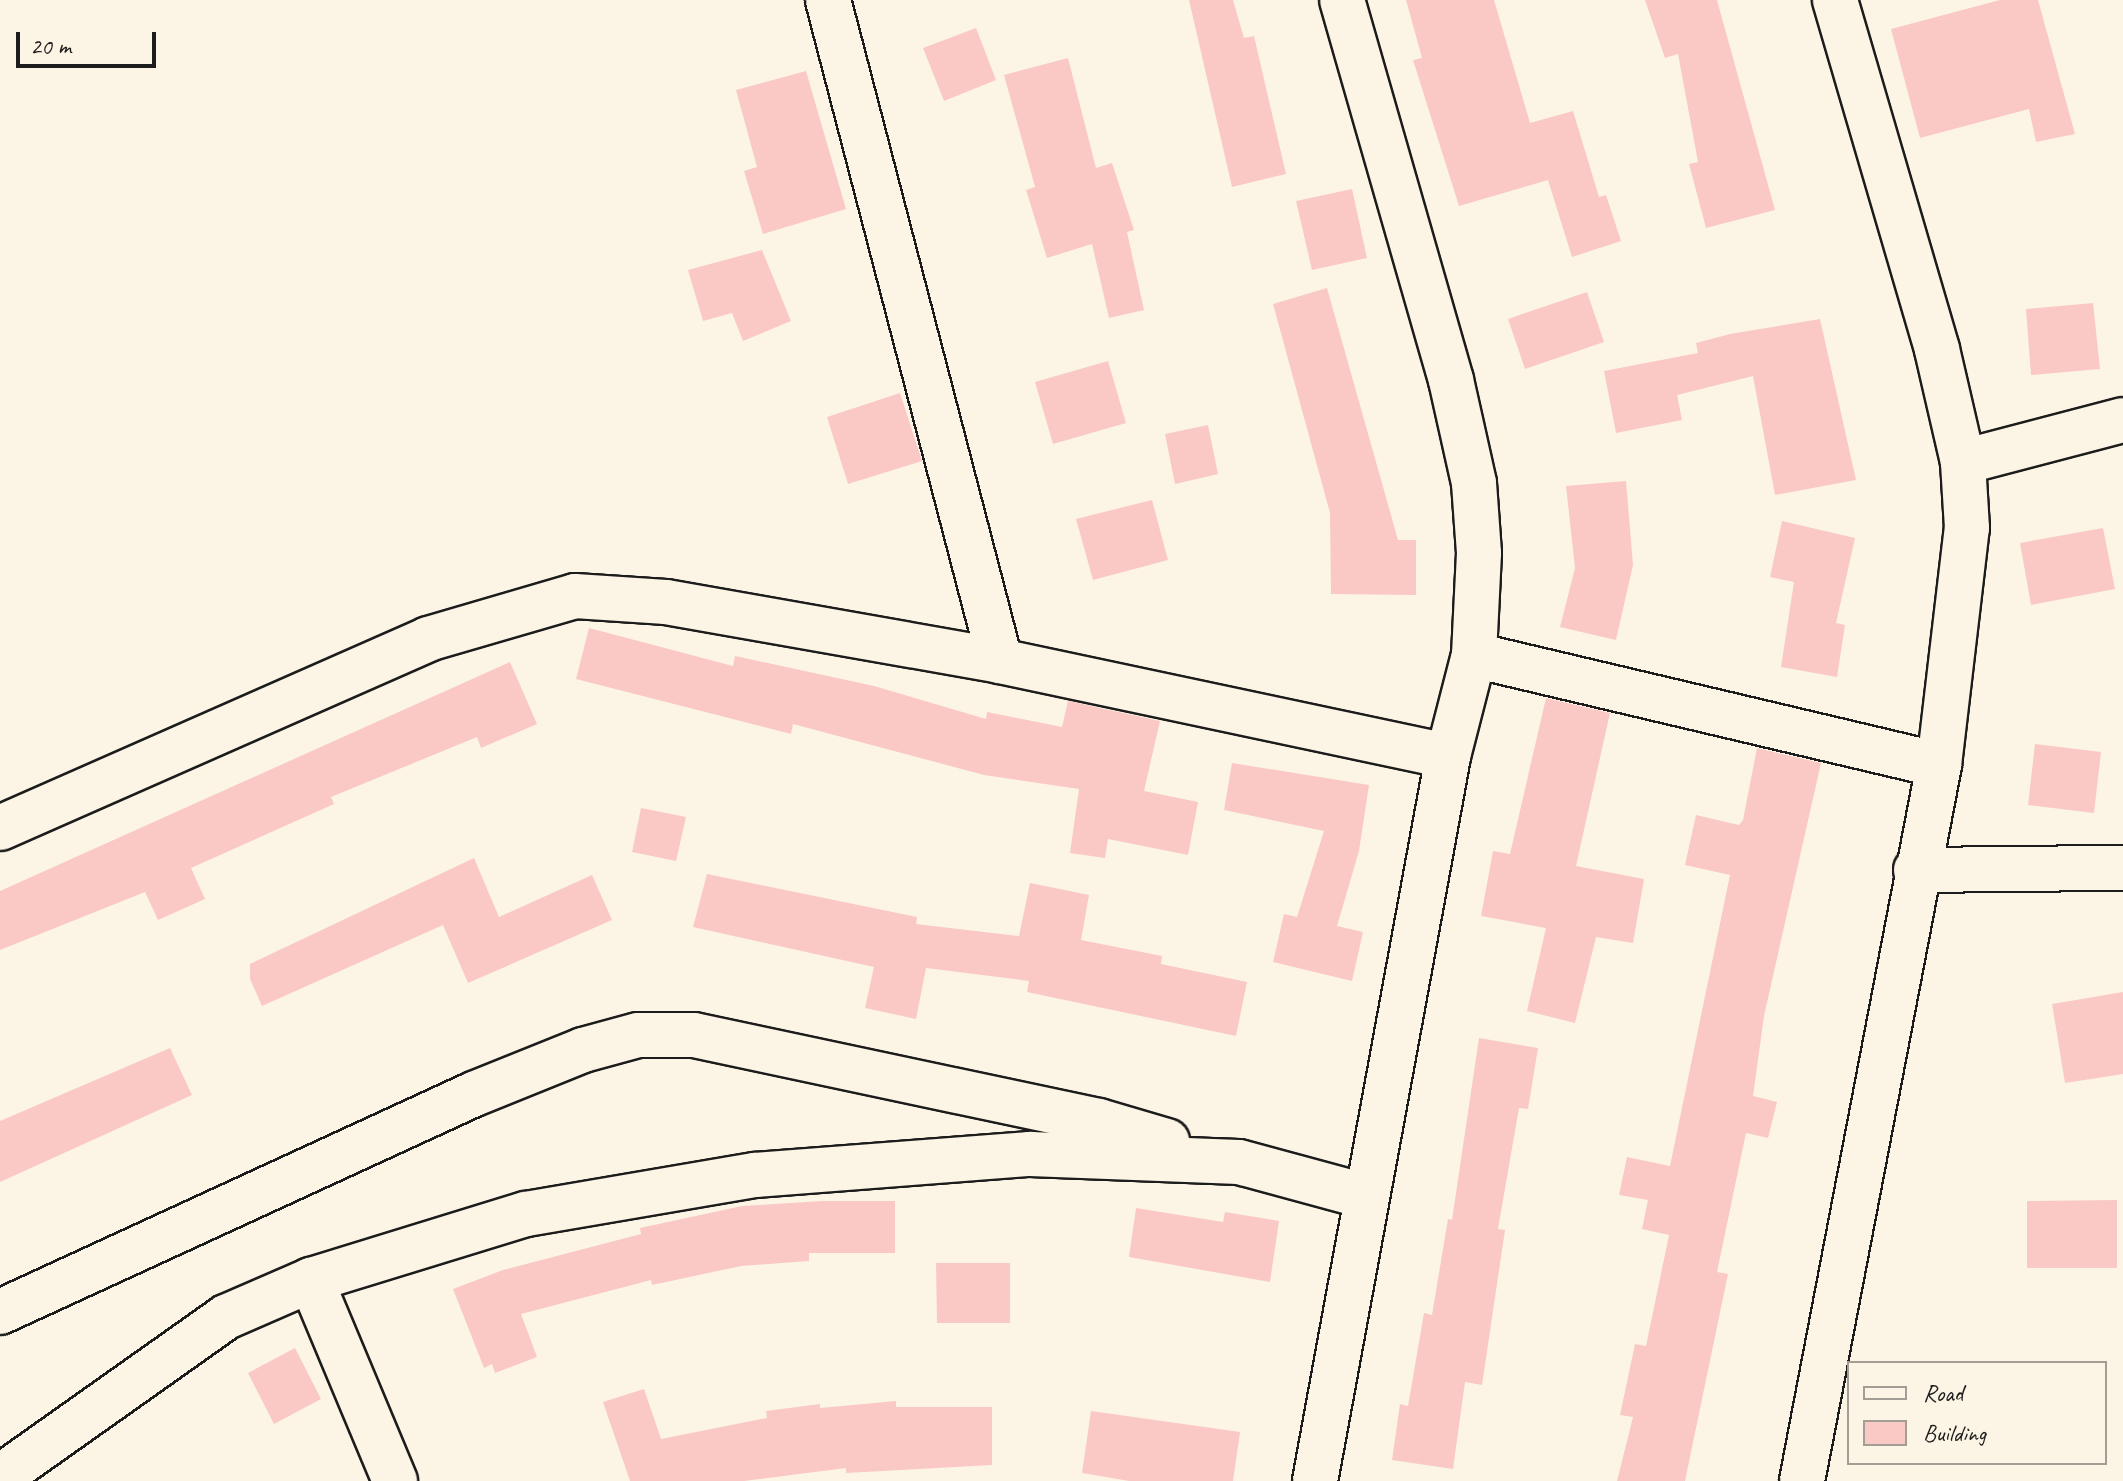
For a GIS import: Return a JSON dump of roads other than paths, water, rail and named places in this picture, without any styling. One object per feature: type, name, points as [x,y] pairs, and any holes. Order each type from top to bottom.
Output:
[{"type":"street","points":[[828,0],[1000,661]]},
{"type":"street","points":[[1315,1481],[1364,1196],[1448,756],[1474,655],[1479,553],[1474,483],[1451,380],[1342,0]]},
{"type":"street","points":[[1802,1481],[1916,870],[1939,765],[1967,528],[1963,462],[1937,349],[1835,0]]},
{"type":"street","points":[[1963,462],[2123,420]]},
{"type":"street","points":[[0,828],[428,639],[575,596],[666,602],[1000,661],[1448,756]]},
{"type":"street","points":[[1474,655],[1939,765]]},
{"type":"street","points":[[1916,870],[2123,868]]},
{"type":"street","points":[[0,1312],[474,1094],[583,1050],[638,1035],[694,1035],[1099,1121],[1364,1196]]},
{"type":"street","points":[[0,1477],[226,1317],[311,1280],[526,1214],[755,1175],[1030,1154],[1239,1162]]},
{"type":"street","points":[[311,1280],[395,1481]]}]
